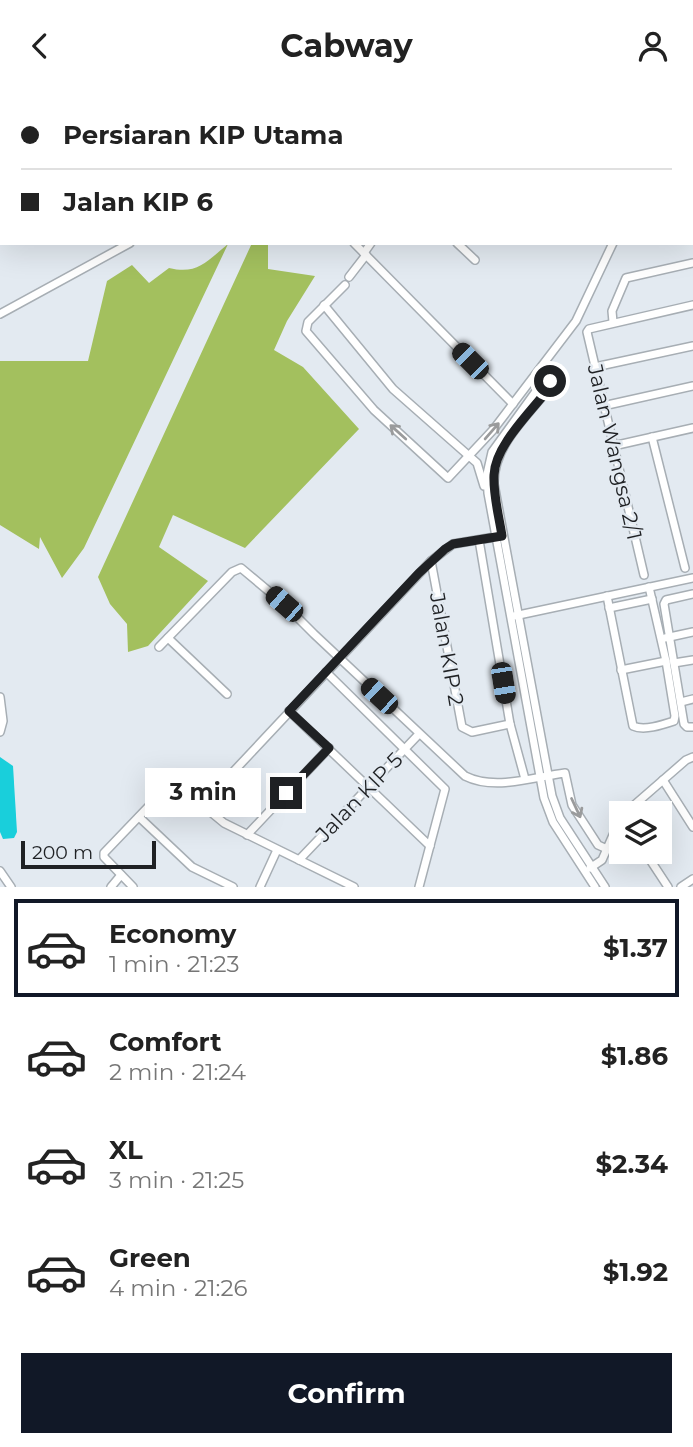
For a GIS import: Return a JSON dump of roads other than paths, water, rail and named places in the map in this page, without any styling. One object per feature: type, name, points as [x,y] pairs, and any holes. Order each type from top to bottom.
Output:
[{"type":"street","points":[[0,314],[126,245]]},
{"type":"street","points":[[356,245],[513,404]]},
{"type":"street","points":[[370,245],[347,281],[306,324],[306,331],[374,411],[449,478],[494,430],[576,321],[612,245]]},
{"type":"street","points":[[459,245],[475,260]]},
{"type":"street","points":[[693,263],[626,278],[612,311],[613,322],[693,305]]},
{"type":"street","points":[[324,305],[393,389],[468,456],[481,471],[491,528],[499,536]]},
{"type":"street","name":"Jalan Wangsa 2/1","points":[[613,322],[587,332],[644,575]]},
{"type":"street","points":[[595,367],[693,346]]},
{"type":"street","points":[[539,370],[547,376],[492,452],[491,468],[499,536],[544,776],[548,812],[589,869],[593,884],[605,887]]},
{"type":"street","points":[[603,406],[693,386]]},
{"type":"street","points":[[613,446],[693,430]]},
{"type":"street","points":[[652,437],[685,568]]},
{"type":"street","points":[[203,804],[431,561],[453,544],[499,536]]},
{"type":"street","points":[[479,540],[510,724],[525,779]]},
{"type":"street","name":"Jalan KIP 2","points":[[431,561],[462,727],[472,732],[510,724]]},
{"type":"street","points":[[159,647],[232,572],[241,568],[284,604],[458,771],[474,781],[491,784],[565,773],[572,805],[598,845],[607,849]]},
{"type":"street","points":[[514,616],[693,578]]},
{"type":"street","points":[[649,587],[660,635],[681,702],[684,724],[693,727]]},
{"type":"street","points":[[607,597],[634,726],[640,728],[674,721],[665,601],[693,594]]},
{"type":"street","points":[[609,608],[652,599]]},
{"type":"street","points":[[660,635],[693,632]]},
{"type":"street","points":[[168,638],[227,694]]},
{"type":"street","points":[[621,670],[693,660]]},
{"type":"street","points":[[326,672],[445,789],[419,887]]},
{"type":"street","points":[[0,697],[3,721],[0,732]]},
{"type":"street","points":[[681,702],[693,699]]},
{"type":"street","points":[[289,711],[430,846]]},
{"type":"street","name":"Jalan KIP 5","points":[[299,860],[419,734]]},
{"type":"street","points":[[247,835],[329,748]]},
{"type":"street","points":[[639,801],[693,757]]},
{"type":"street","points":[[663,780],[693,827]]},
{"type":"street","points":[[133,887],[104,856],[104,852],[173,781],[224,823],[354,887]]},
{"type":"street","points":[[139,817],[192,867],[233,887]]},
{"type":"street","points":[[589,869],[602,860],[609,845]]},
{"type":"street","points":[[260,887],[277,850]]},
{"type":"street","points":[[653,864],[668,887]]},
{"type":"street","points":[[0,871],[11,887]]},
{"type":"street","points":[[111,887],[121,875]]},
{"type":"street","points":[[681,887],[692,882]]},
{"type":"water","points":[[0,757],[13,766],[17,832],[14,838],[3,839],[0,832]]}]
